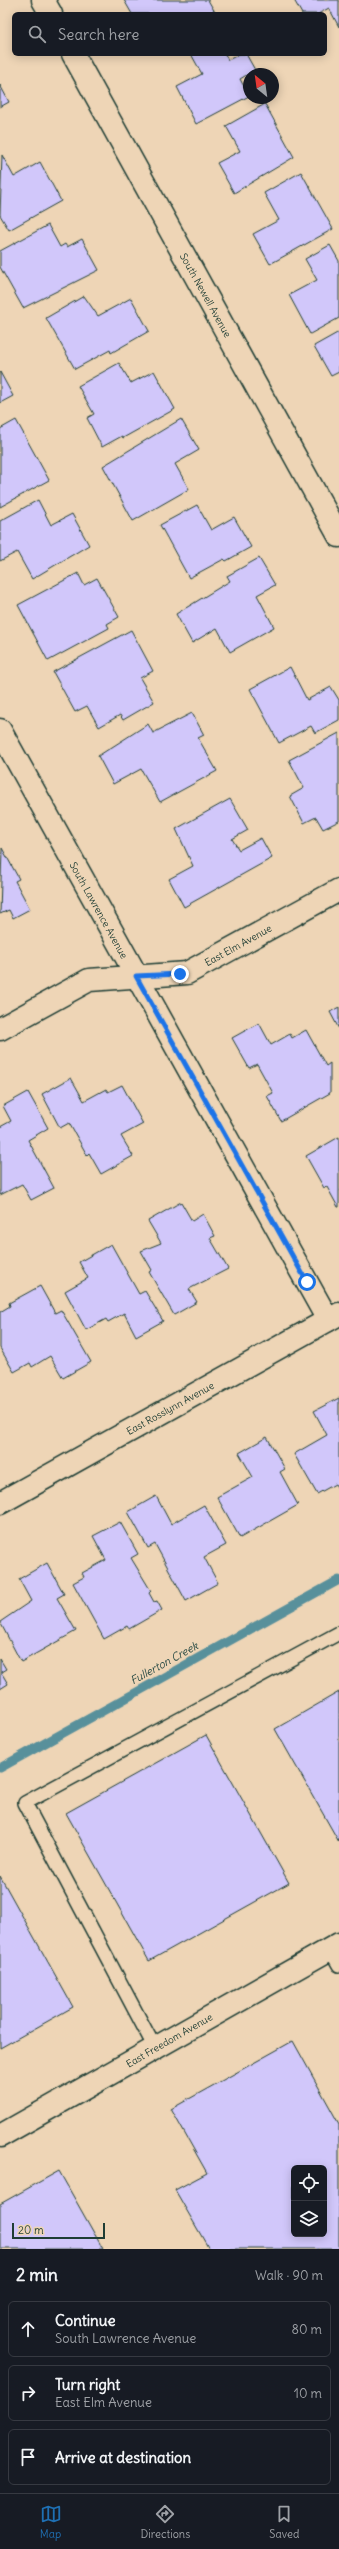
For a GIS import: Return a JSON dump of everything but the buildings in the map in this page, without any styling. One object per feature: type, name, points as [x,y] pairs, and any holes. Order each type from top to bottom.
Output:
[{"type":"street","points":[[43,0],[50,12]]},
{"type":"street","name":"South Newell Avenue","points":[[74,56],[339,536]]},
{"type":"street","name":"South Lawrence Avenue","points":[[0,730],[136,976],[334,1317]]},
{"type":"street","name":"East Elm Avenue","points":[[0,1029],[89,980],[187,974],[339,890]]},
{"type":"street","name":"East Rosslynn Avenue","points":[[0,1503],[334,1317]]},
{"type":"street","name":"East Freedom Avenue","points":[[0,2136],[155,2048],[336,1952]]},
{"type":"lane","points":[[155,2048],[25,1803],[339,1633]]},
{"type":"waterway","name":"Fullerton Creek","points":[[0,1768],[339,1580]]},
{"type":"route","points":[[180,974],[136,976],[307,1282]]}]
